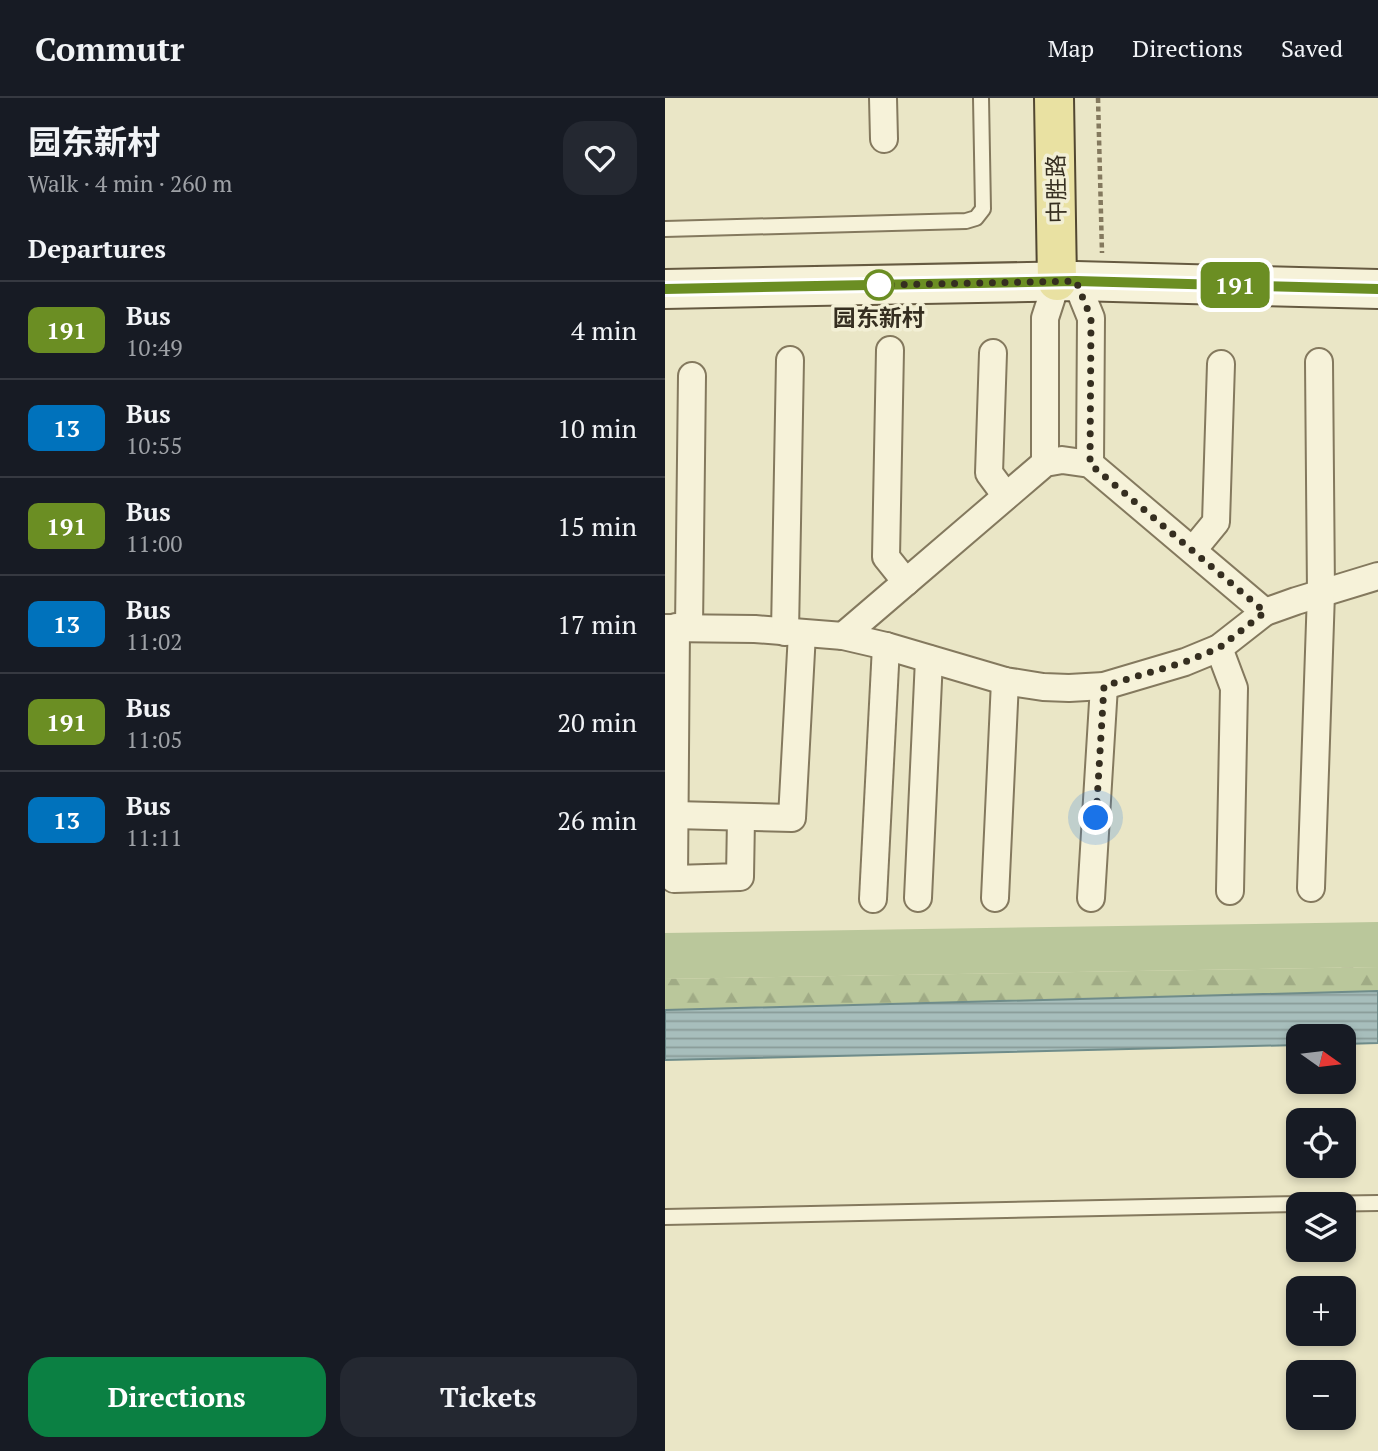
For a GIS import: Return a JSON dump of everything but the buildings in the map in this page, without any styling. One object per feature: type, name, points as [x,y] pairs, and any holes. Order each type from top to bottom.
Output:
[{"type":"main road","name":"中胜路","points":[[1053,98],[1078,281]]},
{"type":"main road","name":"中胜路","points":[[1075,98],[1078,281]]},
{"type":"street","points":[[883,98],[884,139]]},
{"type":"street","points":[[1045,463],[1045,318],[1078,281]]},
{"type":"street","points":[[1078,281],[1091,318],[1090,464]]},
{"type":"street","points":[[665,289],[1078,281],[1378,289]]},
{"type":"street","points":[[890,350],[886,556],[906,582]]},
{"type":"street","points":[[993,353],[989,473],[1006,496]]},
{"type":"street","points":[[674,815],[792,818],[790,360]]},
{"type":"street","points":[[1311,888],[1321,593],[1319,362]]},
{"type":"street","points":[[1192,550],[1216,522],[1221,364]]},
{"type":"street","points":[[692,376],[677,628],[674,879],[740,877],[741,818]]},
{"type":"street","points":[[843,636],[1045,463],[1062,460],[1090,464],[1265,612]]},
{"type":"street","points":[[677,628],[755,629],[843,636],[1006,681],[1056,688],[1104,686],[1185,662],[1219,648],[1265,612],[1378,576]]},
{"type":"street","points":[[873,900],[886,646]]},
{"type":"street","points":[[1219,648],[1234,688],[1230,891]]},
{"type":"street","points":[[918,898],[929,659]]},
{"type":"street","points":[[995,898],[1006,681]]},
{"type":"street","points":[[1091,898],[1104,686]]},
{"type":"lane","points":[[665,229],[966,221],[976,218],[983,209],[981,98]]},
{"type":"lane","points":[[1356,1203],[1378,1203]]},
{"type":"lane","points":[[665,1217],[1286,1204]]},
{"type":"path","points":[[1078,281],[1098,98]]},
{"type":"green space","points":[[1378,922],[1378,967],[665,979],[665,933]]},
{"type":"green space","points":[[1378,967],[1378,991],[665,1010],[665,979]]},
{"type":"water","points":[[1378,991],[1378,1043],[1356,1044],[1356,1024],[1286,1024],[1286,1045],[665,1060],[665,1010]]},
{"type":"bus line","name":"191","points":[[665,289],[1076,281],[1378,289]]},
{"type":"place","name":"园东新村","points":[[879,285]]},
{"type":"route","points":[[879,285],[1076,281],[1091,318],[1090,464],[1265,612],[1219,648],[1185,662],[1104,686],[1096,818]]}]
